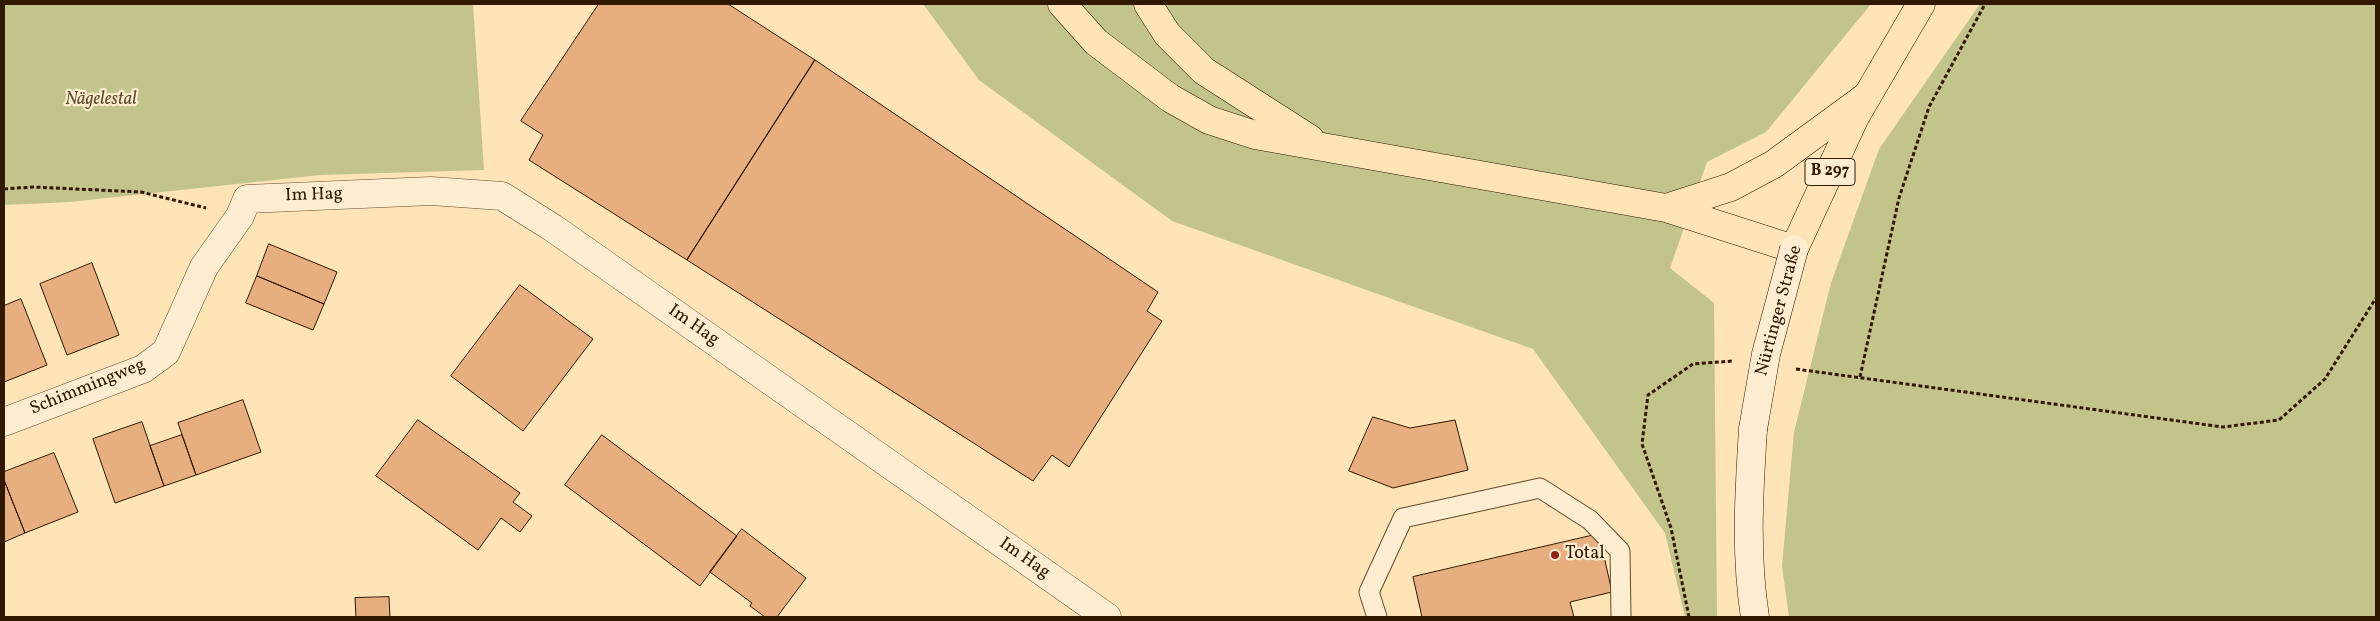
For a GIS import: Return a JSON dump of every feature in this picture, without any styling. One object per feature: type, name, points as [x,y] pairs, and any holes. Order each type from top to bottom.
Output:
[{"type":"main road","points":[[1062,4],[1096,42],[1170,98],[1209,120],[1255,135],[1666,208],[1794,249]]},
{"type":"main road","points":[[1148,4],[1167,34],[1204,71],[1319,145]]},
{"type":"main road","name":"Nürtinger Straße","points":[[1794,249],[1855,117],[1921,4]]},
{"type":"main road","points":[[1666,208],[1731,187],[1774,164],[1867,96]]},
{"type":"street","name":"Im Hag","points":[[240,216],[247,199],[431,191],[502,196],[553,228],[1107,617]]},
{"type":"street","name":"Schimmingweg","points":[[4,422],[142,369],[166,352],[204,266],[240,216]]},
{"type":"street","name":"Nürtinger Straße","points":[[1755,617],[1751,592],[1747,515],[1753,429],[1766,354],[1794,249]]},
{"type":"lane","points":[[1377,617],[1369,592],[1403,518],[1540,488],[1590,520],[1620,551],[1621,617]]},
{"type":"path","points":[[1860,377],[1899,198],[1929,107],[1985,4]]},
{"type":"path","points":[[4,189],[33,187],[141,192],[240,216]]},
{"type":"path","points":[[1793,368],[2223,427],[2279,420],[2325,379],[2376,298]]},
{"type":"path","points":[[1689,617],[1672,528],[1642,444],[1648,396],[1693,364],[1736,361]]},
{"type":"green space","name":"Nägelestal","points":[[4,4],[473,4],[484,170],[320,175],[70,202],[4,205]]},
{"type":"green space","points":[[923,4],[1871,4],[1766,132],[1707,162],[1670,268],[1714,303],[1717,617],[1685,617],[1665,533],[1533,349],[1172,221],[979,80]]},
{"type":"green space","points":[[1980,4],[2376,4],[2376,617],[1789,617],[1782,566],[1794,432],[1831,283],[1879,149]]},
{"type":"building","points":[[599,4],[728,4],[815,60],[687,260],[529,160],[543,135],[521,121]]},
{"type":"building","points":[[815,60],[1158,292],[1147,311],[1162,321],[1069,467],[1052,455],[1033,481],[687,260]]},
{"type":"building","points":[[269,244],[337,272],[324,304],[257,276]]},
{"type":"building","points":[[92,263],[119,335],[67,355],[40,284]]},
{"type":"building","points":[[257,276],[324,304],[313,330],[246,303]]},
{"type":"building","points":[[520,285],[593,339],[523,431],[451,376]]},
{"type":"building","points":[[21,299],[47,365],[4,382],[4,306]]},
{"type":"building","points":[[243,400],[261,452],[196,475],[178,423]]},
{"type":"building","points":[[1373,417],[1410,428],[1455,420],[1468,470],[1393,488],[1349,471]]},
{"type":"building","points":[[418,420],[520,493],[513,502],[532,516],[520,532],[501,518],[478,550],[376,476]]},
{"type":"building","points":[[142,422],[164,486],[115,503],[93,439]]},
{"type":"building","points":[[182,435],[196,475],[164,486],[150,446]]},
{"type":"building","points":[[602,435],[737,536],[700,586],[565,485]]},
{"type":"building","points":[[54,453],[78,512],[25,533],[4,480],[4,472]]},
{"type":"building","points":[[4,480],[25,533],[4,542]]},
{"type":"building","points":[[742,529],[806,578],[777,617],[765,617],[750,606],[752,603],[710,572]]},
{"type":"building","name":"Total","points":[[1599,534],[1612,592],[1570,602],[1574,617],[1422,617],[1413,577]]},
{"type":"building","points":[[389,597],[390,617],[356,617],[355,598]]},
{"type":"place","name":"Total","points":[[1555,555]]}]
